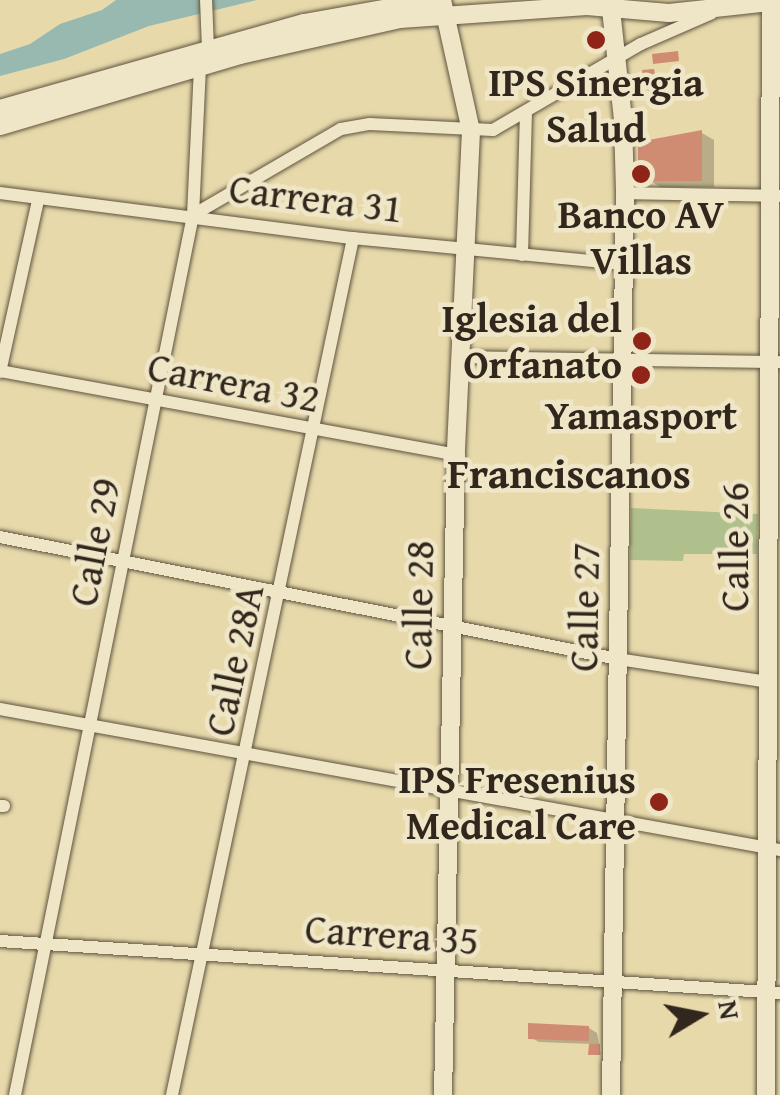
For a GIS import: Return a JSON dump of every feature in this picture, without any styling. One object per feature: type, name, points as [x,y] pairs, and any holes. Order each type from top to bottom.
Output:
[{"type":"street","name":"Calle 29","points":[[15,1095],[193,215],[208,21],[206,0]]},
{"type":"street","name":"Calle 26","points":[[766,1095],[773,993],[774,849],[774,727],[768,682],[774,621],[775,196],[771,0]]},
{"type":"street","points":[[0,110],[204,58],[440,5],[611,4],[669,13],[780,1]]},
{"type":"street","name":"Calle 27","points":[[611,4],[625,193],[611,1095]]},
{"type":"street","name":"Calle 28","points":[[440,5],[471,130],[456,455],[442,1095]]},
{"type":"street","points":[[193,215],[341,129],[384,124],[494,130],[618,59],[718,10]]},
{"type":"street","points":[[0,126],[204,58]]},
{"type":"street","points":[[522,255],[526,112]]},
{"type":"street","name":"Carrera 31","points":[[0,193],[354,238],[624,264]]},
{"type":"street","points":[[625,193],[775,196]]},
{"type":"street","points":[[0,372],[38,200]]},
{"type":"street","name":"Calle 28A","points":[[172,1095],[282,592],[354,238]]},
{"type":"street","points":[[459,357],[775,362]]},
{"type":"street","name":"Carrera 32","points":[[0,372],[456,455]]},
{"type":"street","points":[[0,537],[618,658],[768,682]]},
{"type":"street","points":[[0,708],[774,849]]},
{"type":"street","name":"Carrera 35","points":[[0,941],[773,993]]},
{"type":"green space","points":[[631,508],[758,514],[757,554],[684,554],[683,561],[630,560]]},
{"type":"water","points":[[116,0],[257,0],[149,26],[64,59],[0,76],[0,54],[30,44],[60,24],[102,10]]},
{"type":"building","points":[[678,51],[679,61],[653,64],[652,54]]},
{"type":"building","points":[[654,69],[658,90],[646,92],[642,70]]},
{"type":"building","points":[[702,130],[702,181],[646,181],[638,170],[638,142]]},
{"type":"building","points":[[528,1023],[589,1026],[589,1041],[528,1039]]},
{"type":"building","points":[[589,1044],[600,1044],[600,1055],[588,1055]]},
{"type":"place","name":"IPS Sinergia Salud","points":[[596,40]]},
{"type":"place","name":"Banco AV Villas","points":[[641,174]]},
{"type":"place","name":"Iglesia del Orfanato","points":[[642,341]]},
{"type":"place","name":"Yamasport","points":[[641,375]]},
{"type":"place","name":"IPS Fresenius Medical Care","points":[[659,802]]},
{"type":"district","name":"Franciscanos","points":[[569,473]]}]
